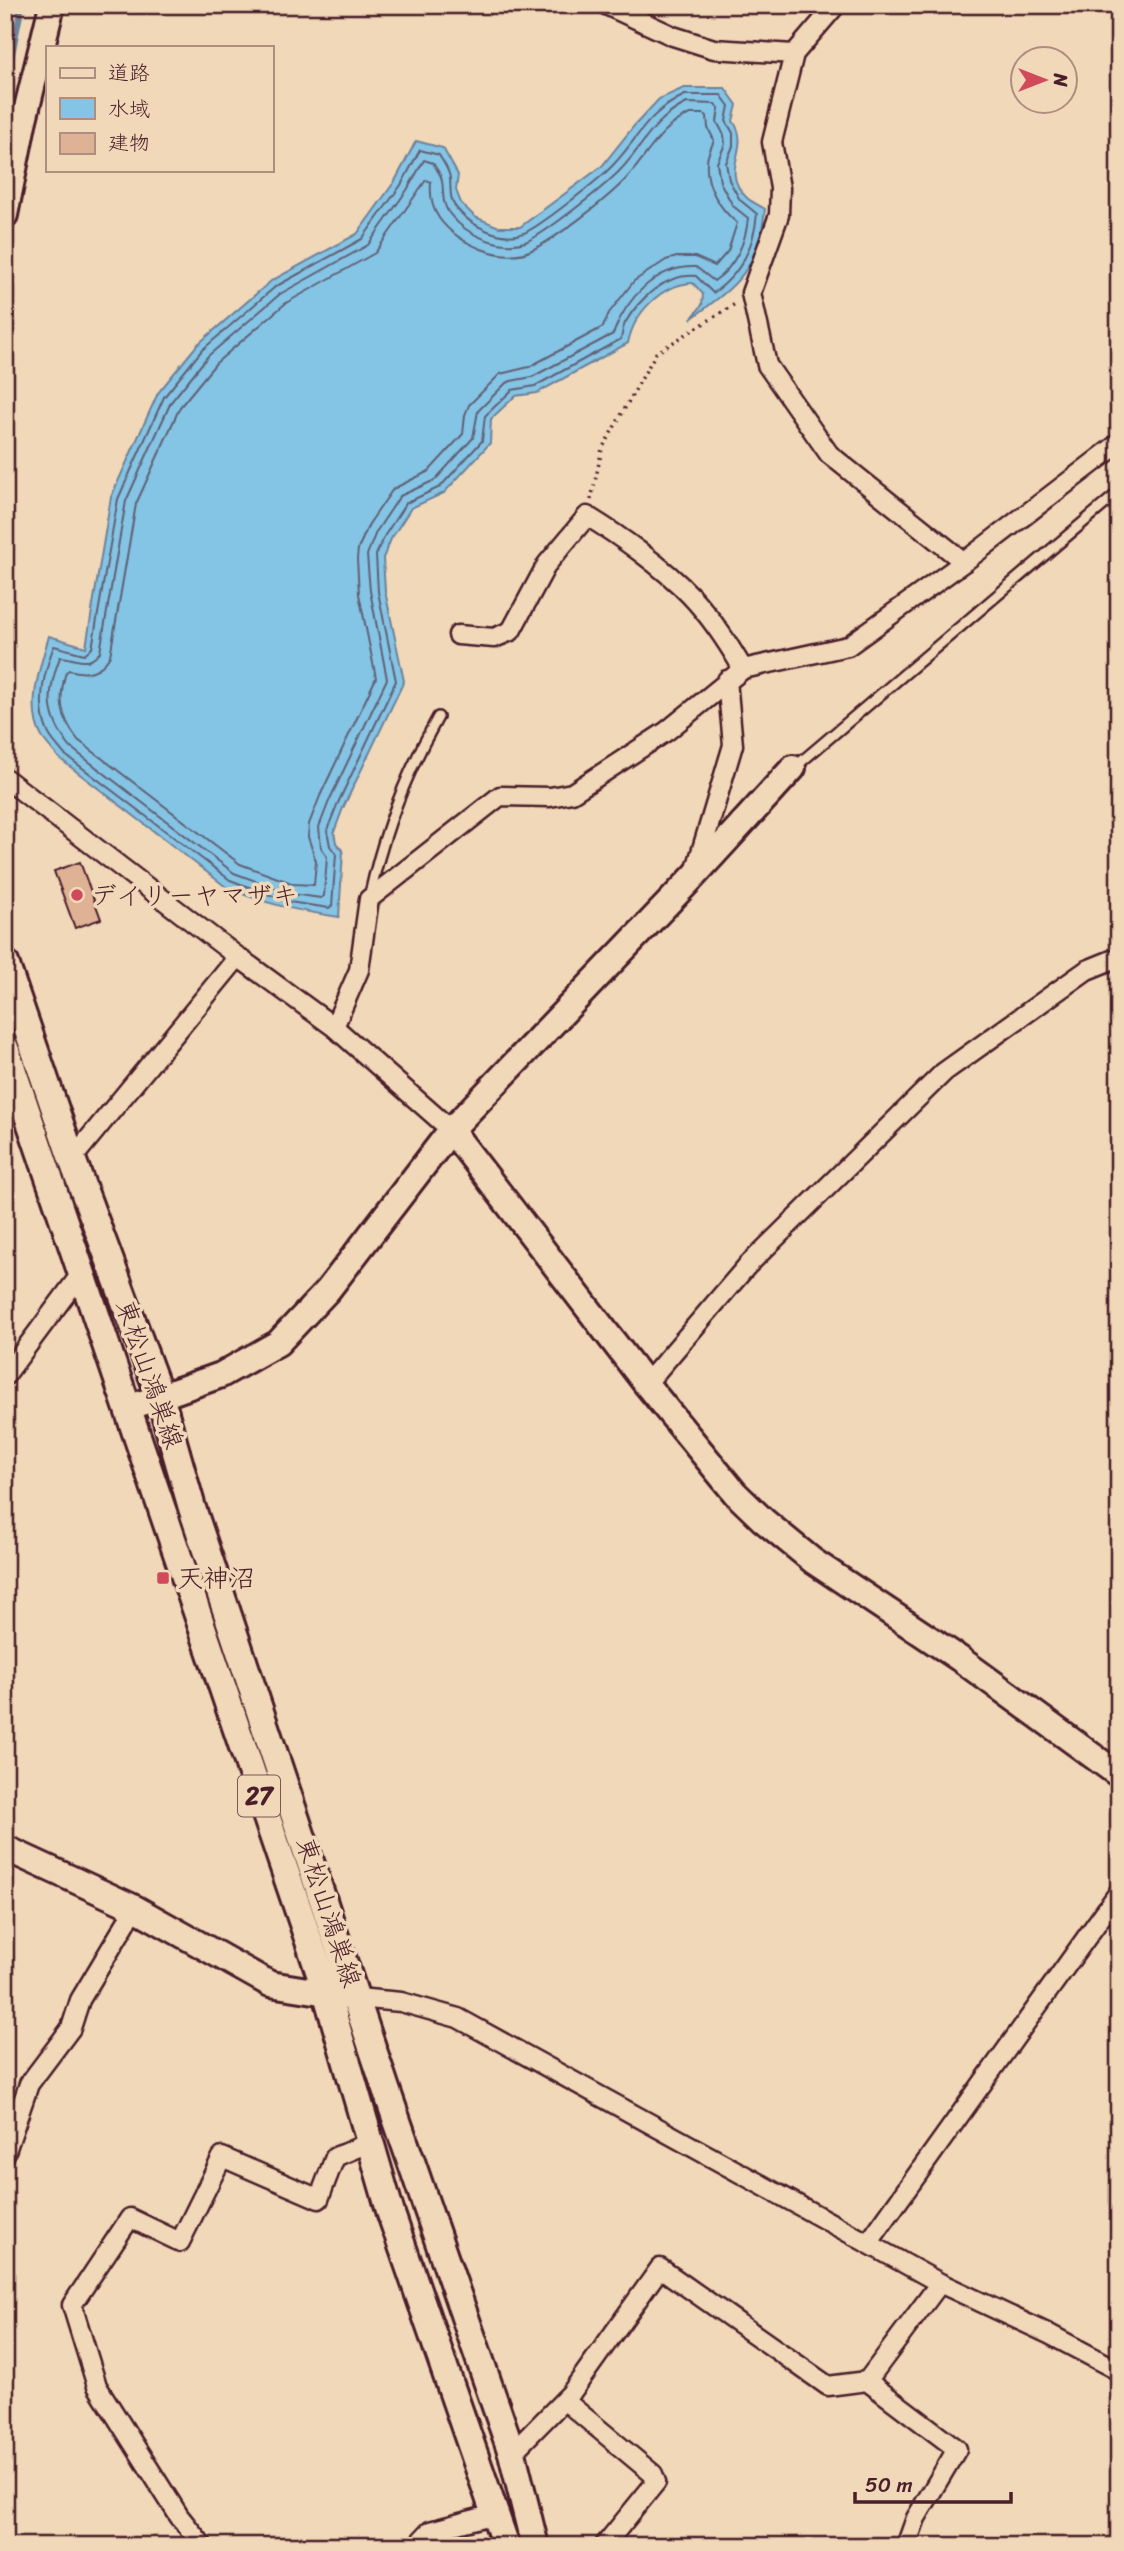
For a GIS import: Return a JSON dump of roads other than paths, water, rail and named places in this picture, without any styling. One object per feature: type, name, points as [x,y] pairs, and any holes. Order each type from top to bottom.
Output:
[{"type":"main road","name":"東松山鴻巣線","points":[[5,964],[72,1159],[160,1396],[192,1508],[512,2454],[535,2546]]},
{"type":"main road","name":"東松山鴻巣線","points":[[5,1048],[327,1994],[391,2214],[506,2546]]},
{"type":"street","points":[[5,215],[14,123],[52,5]]},
{"type":"street","points":[[606,5],[673,36],[714,49],[794,54]]},
{"type":"street","points":[[836,5],[794,54],[772,142],[780,188],[779,215],[751,293],[768,365],[829,454],[964,562]]},
{"type":"street","points":[[334,1027],[359,970],[369,899],[500,796],[550,797],[572,793],[667,731],[743,669],[848,646],[964,562],[1119,443]]},
{"type":"street","points":[[457,635],[494,638],[511,631],[547,564],[587,516],[617,534],[690,594],[727,640],[743,669]]},
{"type":"street","points":[[694,876],[733,745],[727,680]]},
{"type":"street","points":[[128,1408],[221,1375],[278,1343],[328,1290],[451,1130],[694,876],[793,768]]},
{"type":"street","points":[[5,778],[238,957],[334,1027],[451,1130],[646,1384],[735,1493],[813,1561],[960,1659],[1119,1775]]},
{"type":"street","points":[[72,1159],[238,957]]},
{"type":"street","points":[[646,1384],[747,1266],[944,1072],[1087,970],[1119,957]]},
{"type":"street","points":[[5,1376],[83,1271]]},
{"type":"street","points":[[5,1848],[135,1909],[270,1984],[327,1994],[401,2002],[458,2018],[940,2283],[1049,2334],[1119,2371]]},
{"type":"street","points":[[869,2242],[1119,1892]]},
{"type":"street","points":[[5,2154],[29,2084],[71,2028],[80,2000],[135,1909]]},
{"type":"street","points":[[202,2546],[179,2516],[97,2386],[72,2305],[130,2218],[180,2242],[222,2157],[319,2199],[335,2157],[370,2142]]},
{"type":"street","points":[[512,2454],[564,2400],[660,2269],[828,2386],[867,2381],[957,2449],[916,2518],[906,2546]]},
{"type":"street","points":[[867,2381],[940,2283]]},
{"type":"street","points":[[564,2400],[653,2474],[656,2482],[604,2546]]},
{"type":"street","points":[[416,2546],[430,2531],[495,2514]]},
{"type":"lane","points":[[793,768],[1119,492]]},
{"type":"lane","points":[[369,899],[380,850],[412,762],[438,717]]},
{"type":"water","points":[[684,88],[725,88],[737,105],[733,121],[740,141],[735,177],[738,187],[746,197],[765,209],[762,230],[751,261],[733,285],[691,319],[702,305],[703,294],[693,283],[670,289],[651,302],[636,321],[628,343],[537,393],[515,396],[491,419],[490,443],[444,493],[411,508],[391,539],[383,558],[385,591],[404,681],[334,832],[336,843],[343,851],[339,917],[281,906],[226,887],[59,758],[42,737],[35,713],[36,686],[49,636],[86,647],[111,497],[158,393],[197,345],[271,281],[357,234],[395,181],[416,141],[443,148],[458,175],[456,190],[461,203],[475,217],[499,227],[520,227],[602,166],[659,99]]},
{"type":"waterway","points":[[5,89],[22,5]]},
{"type":"place","name":"デイリーヤマザキ","points":[[77,895]]},
{"type":"place","name":"天神沼","points":[[163,1578]]}]
